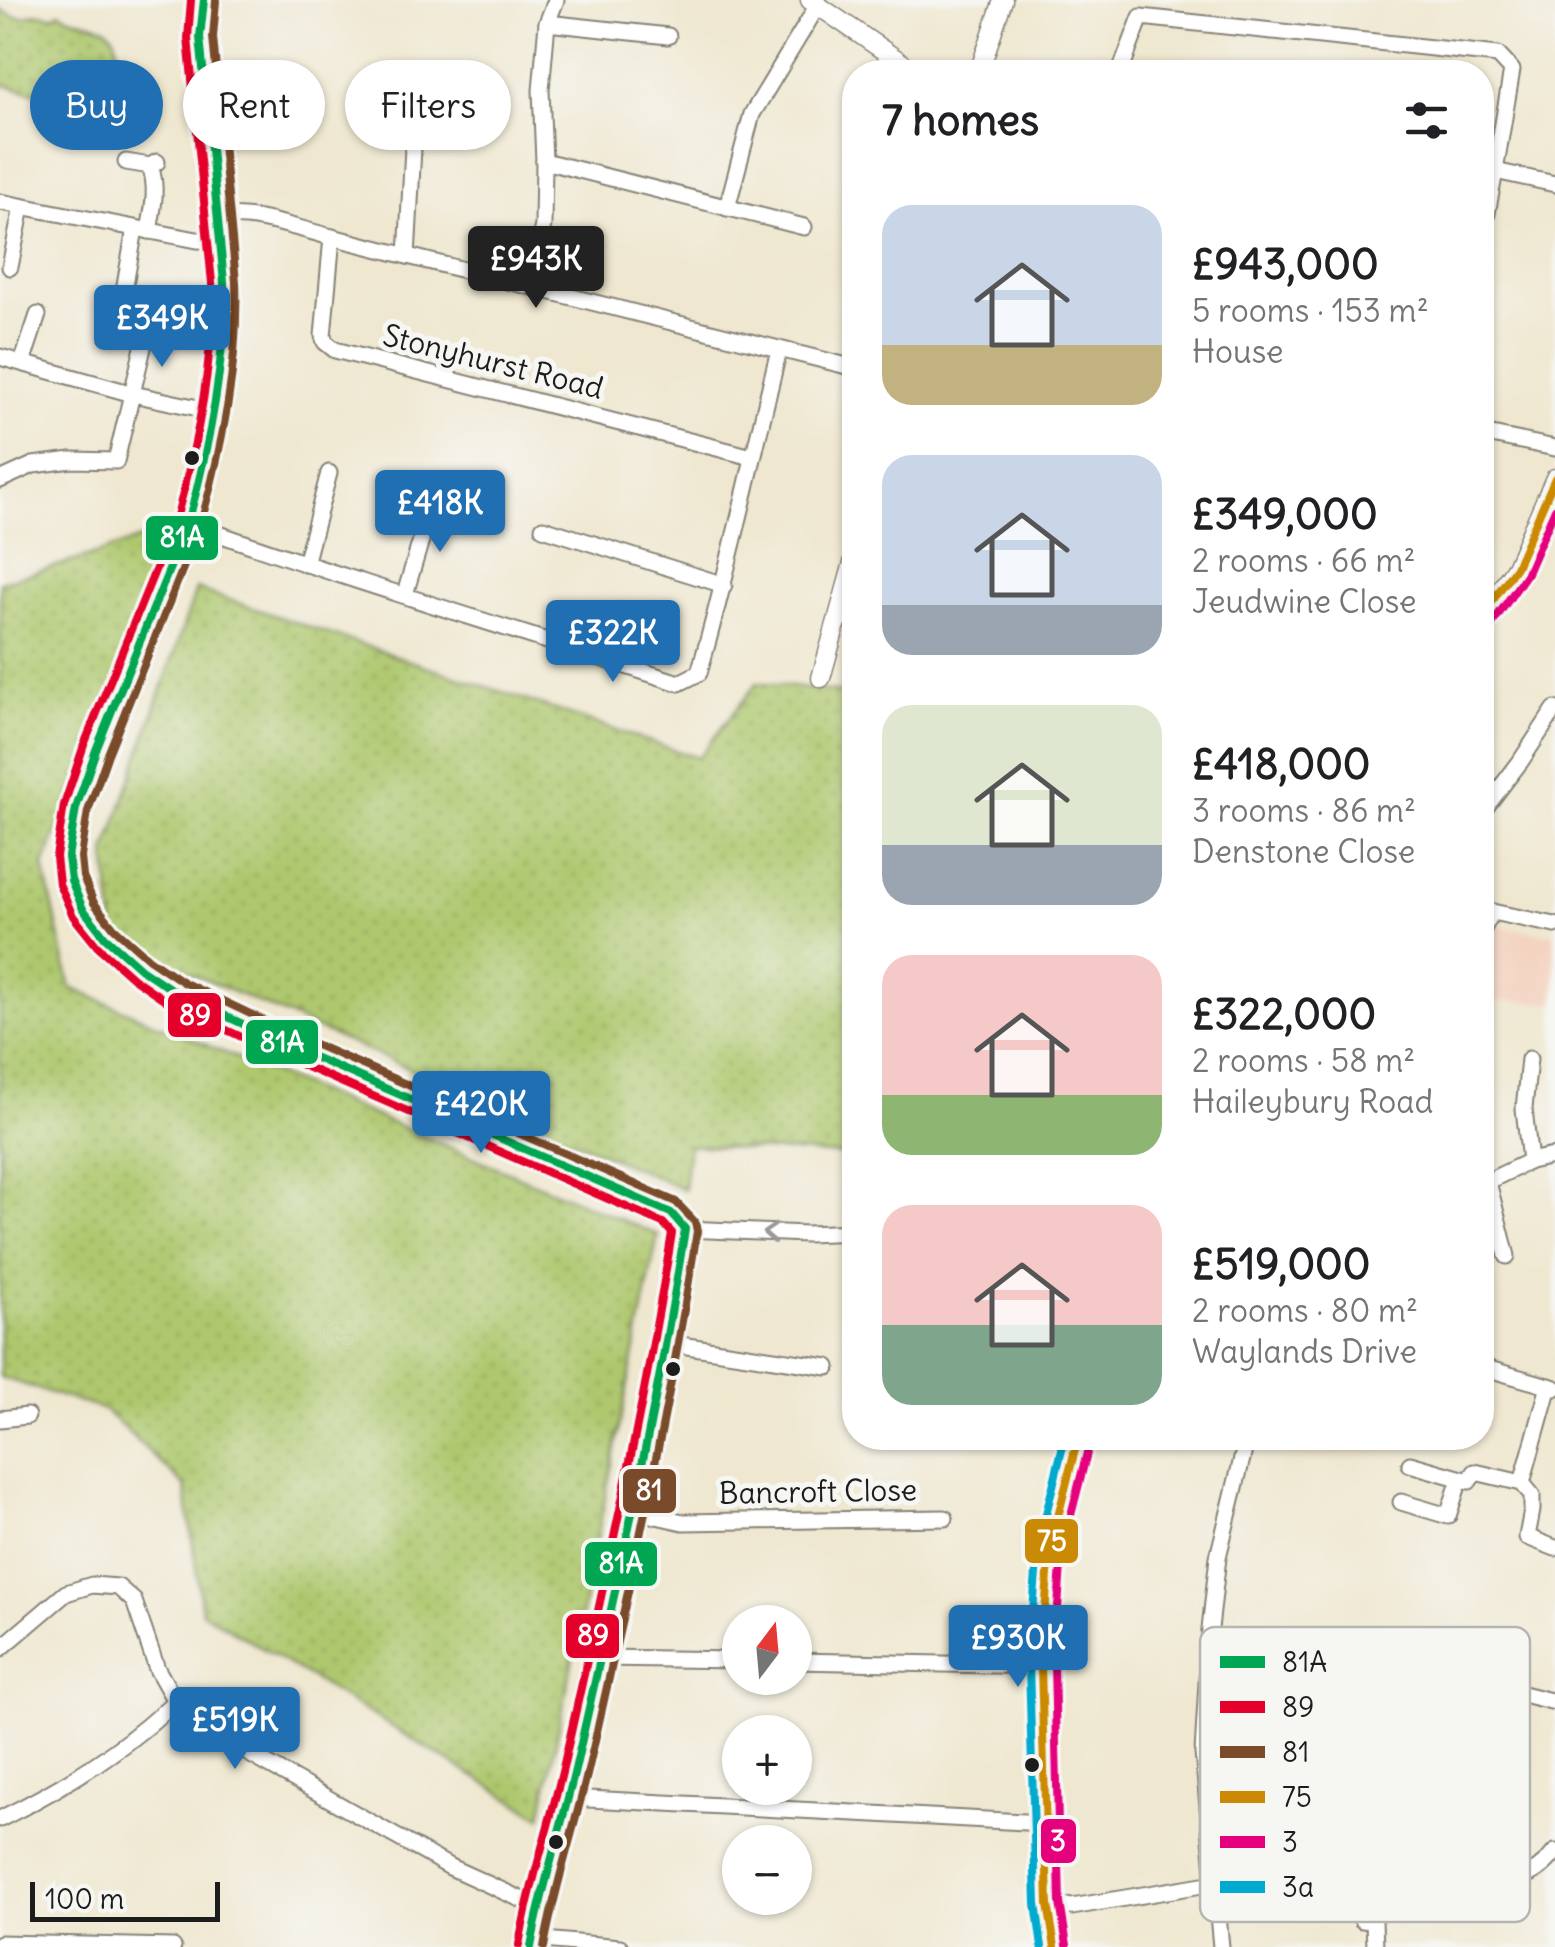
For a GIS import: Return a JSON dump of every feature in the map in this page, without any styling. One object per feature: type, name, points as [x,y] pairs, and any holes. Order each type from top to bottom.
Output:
[{"type":"street","points":[[204,0],[200,37],[220,241],[222,354],[198,490],[76,808],[68,856],[70,880],[104,938],[141,970],[178,993],[300,1051],[671,1213],[684,1229],[668,1342],[634,1511],[570,1798],[538,1907],[532,1943],[620,1947]]},
{"type":"street","points":[[530,286],[543,225],[541,90],[547,23],[556,0]]},
{"type":"street","points":[[983,60],[1002,0]]},
{"type":"street","points":[[727,208],[752,114],[814,3],[897,60]]},
{"type":"street","points":[[1125,60],[1141,17],[1498,55],[1512,70],[1494,149]]},
{"type":"street","points":[[547,23],[668,36]]},
{"type":"street","points":[[407,256],[413,150]]},
{"type":"street","points":[[544,161],[804,227]]},
{"type":"street","points":[[121,307],[154,194],[154,164],[126,162]]},
{"type":"street","points":[[1494,172],[1555,184]]},
{"type":"street","points":[[0,202],[202,241],[220,241]]},
{"type":"street","points":[[10,267],[22,207]]},
{"type":"street","points":[[217,218],[248,217],[842,365]]},
{"type":"street","name":"Stonyhurst Road","points":[[332,237],[323,336],[334,350],[752,457]]},
{"type":"street","points":[[22,363],[38,315]]},
{"type":"street","points":[[0,480],[33,464],[116,461],[146,335]]},
{"type":"street","points":[[188,523],[304,564],[679,683],[699,674],[779,350]]},
{"type":"street","points":[[0,357],[212,412]]},
{"type":"street","points":[[1494,435],[1555,448]]},
{"type":"street","points":[[304,564],[330,473]]},
{"type":"street","points":[[1494,600],[1516,568],[1555,478]]},
{"type":"street","points":[[406,594],[432,503]]},
{"type":"street","points":[[544,528],[724,585]]},
{"type":"street","points":[[821,678],[842,630]]},
{"type":"street","points":[[1494,796],[1555,709]]},
{"type":"street","points":[[1494,911],[1555,925]]},
{"type":"street","points":[[1528,1058],[1524,1109],[1530,1161]]},
{"type":"street","points":[[1494,1179],[1530,1161],[1553,1156]]},
{"type":"street","points":[[1494,1213],[1507,1256]]},
{"type":"street","points":[[684,1229],[842,1233]]},
{"type":"street","points":[[668,1342],[828,1367]]},
{"type":"street","points":[[1494,1370],[1552,1387],[1522,1483]]},
{"type":"street","points":[[0,1419],[28,1416]]},
{"type":"street","points":[[1055,1947],[1048,1904],[1041,1666],[1050,1548],[1075,1450]]},
{"type":"street","points":[[1210,1627],[1218,1557],[1245,1450]]},
{"type":"street","points":[[1410,1464],[1469,1481],[1475,1472],[1522,1483],[1532,1494],[1527,1536],[1555,1548]]},
{"type":"street","points":[[1402,1502],[1448,1516],[1460,1479]]},
{"type":"street","name":"Bancroft Close","points":[[634,1511],[682,1522],[946,1518]]},
{"type":"street","points":[[0,1649],[66,1593],[92,1585],[118,1587],[134,1602],[156,1669],[175,1701],[228,1742],[450,1867],[538,1907]]},
{"type":"street","points":[[600,1658],[722,1660]]},
{"type":"street","points":[[812,1661],[1041,1666]]},
{"type":"street","points":[[1530,1696],[1555,1702]]},
{"type":"street","points":[[0,1819],[97,1764],[154,1722],[175,1701]]},
{"type":"street","points":[[570,1798],[1046,1823]]},
{"type":"street","points":[[1530,1876],[1555,1852]]},
{"type":"street","points":[[1048,1904],[1072,1906],[1200,1885]]},
{"type":"street","points":[[1219,1922],[1221,1947]]},
{"type":"street","points":[[0,1942],[173,1947]]},
{"type":"shaded area","points":[[1494,926],[1555,935],[1555,1003],[1494,1000]]},
{"type":"green space","points":[[0,10],[21,17],[34,13],[53,16],[60,12],[102,26],[114,37],[115,60],[30,60],[30,92],[0,84]]},
{"type":"green space","points":[[173,528],[44,866],[71,988],[658,1235],[541,1817],[202,1612],[185,1486],[105,1410],[0,1377],[0,582]]},
{"type":"green space","points":[[196,589],[698,758],[757,683],[842,693],[842,1155],[689,1145],[684,1189],[115,940],[106,852]]},
{"type":"transit line","name":"89","points":[[191,0],[188,38],[212,283],[203,402],[176,519],[84,745],[64,805],[56,857],[59,884],[73,916],[97,946],[171,1004],[663,1223],[672,1233],[607,1568],[519,1945]]},
{"type":"transit line","name":"81A","points":[[204,0],[200,37],[224,282],[215,404],[188,523],[76,808],[68,857],[71,880],[83,909],[105,937],[141,969],[177,993],[671,1213],[685,1229],[621,1563],[531,1947]]},
{"type":"transit line","name":"81","points":[[216,1],[213,37],[236,282],[235,343],[227,405],[200,526],[88,811],[81,857],[83,877],[94,903],[114,928],[183,982],[305,1040],[676,1202],[695,1222],[697,1231],[686,1298],[648,1498],[590,1762],[544,1947]]},
{"type":"transit line","name":"75","points":[[1494,599],[1516,567],[1555,478]]},
{"type":"transit line","name":"3","points":[[1494,621],[1527,573],[1555,509]]},
{"type":"transit line","name":"3a","points":[[1042,1947],[1036,1904],[1029,1665],[1038,1546],[1062,1450]]},
{"type":"transit line","name":"75","points":[[1055,1947],[1048,1904],[1041,1666],[1050,1548],[1075,1450]]},
{"type":"transit line","name":"3","points":[[1067,1945],[1060,1903],[1054,1666],[1062,1550],[1088,1450]]}]
